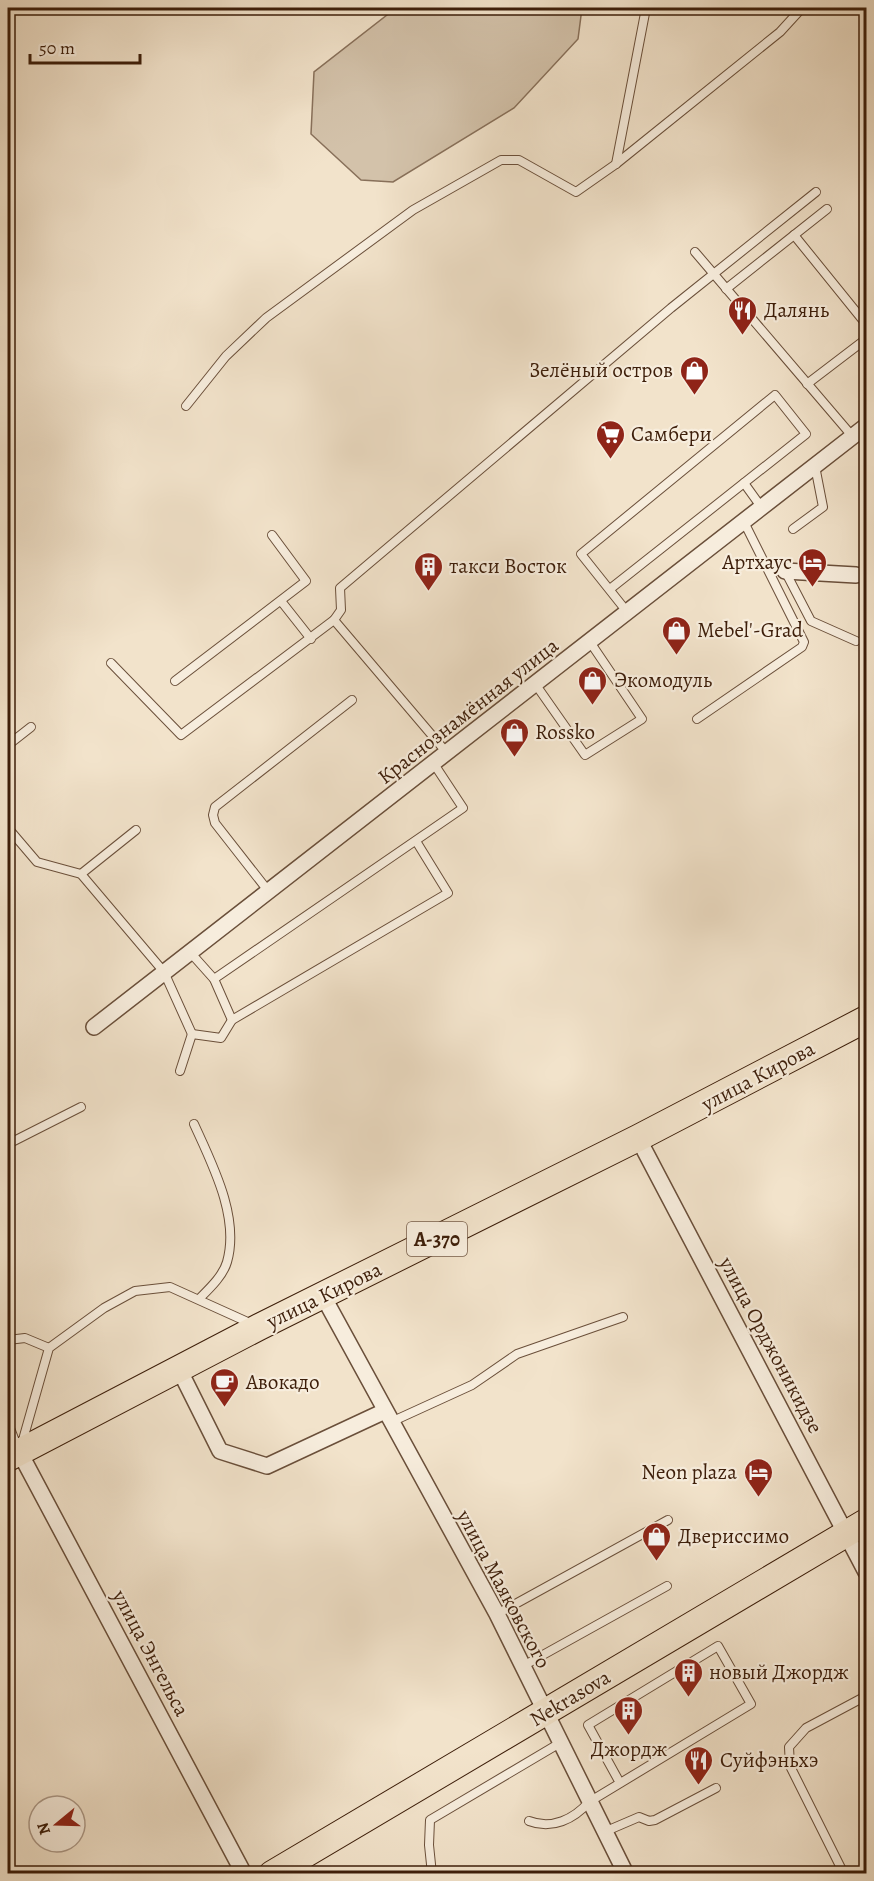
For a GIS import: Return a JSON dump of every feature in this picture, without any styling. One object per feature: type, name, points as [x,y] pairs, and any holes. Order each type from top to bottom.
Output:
[{"type":"highway","name":"улица Кирова","points":[[14,1456],[259,1327],[638,1138],[867,1019]]},
{"type":"highway","name":"Nekrasova","points":[[272,1874],[857,1528]]},
{"type":"street","name":"Краснознамённая улица","points":[[94,1027],[867,426]]},
{"type":"street","points":[[777,571],[856,575]]},
{"type":"street","name":"улица Орджоникидзе","points":[[638,1138],[857,1528],[867,1572]]},
{"type":"street","name":"улица Маяковского","points":[[323,1296],[497,1614],[626,1874]]},
{"type":"street","points":[[179,1369],[220,1451],[267,1466],[388,1417]]},
{"type":"street","name":"улица Энгельса","points":[[14,1456],[244,1874]]},
{"type":"lane","points":[[616,164],[646,8]]},
{"type":"lane","points":[[186,406],[226,356],[266,318],[413,210],[501,160],[519,160],[576,192],[616,164],[780,32],[802,8]]},
{"type":"lane","points":[[111,663],[181,735],[334,620],[341,609],[340,588],[712,274],[816,192]]},
{"type":"lane","points":[[726,289],[827,209]]},
{"type":"lane","points":[[794,235],[867,324]]},
{"type":"lane","points":[[695,252],[853,436]]},
{"type":"lane","points":[[807,384],[867,339]]},
{"type":"lane","points":[[610,589],[806,434],[775,395],[581,554],[628,613]]},
{"type":"lane","points":[[793,529],[823,507],[815,466]]},
{"type":"lane","points":[[744,483],[762,508]]},
{"type":"lane","points":[[744,522],[811,621],[856,641]]},
{"type":"lane","points":[[176,681],[306,581],[272,535]]},
{"type":"lane","points":[[697,719],[802,647],[802,637],[777,571]]},
{"type":"lane","points":[[281,601],[310,639]]},
{"type":"lane","points":[[334,620],[447,753]]},
{"type":"lane","points":[[536,685],[585,755],[642,719],[590,642]]},
{"type":"lane","points":[[269,892],[215,823],[213,814],[215,807],[352,700]]},
{"type":"lane","points":[[8,745],[31,727]]},
{"type":"lane","points":[[214,979],[463,808],[434,764]]},
{"type":"lane","points":[[8,828],[37,862],[81,874],[164,972],[192,1034],[180,1071]]},
{"type":"lane","points":[[81,874],[136,830]]},
{"type":"lane","points":[[192,1034],[221,1038],[232,1020],[448,893],[416,841]]},
{"type":"lane","points":[[189,951],[214,979],[232,1020]]},
{"type":"lane","points":[[8,1144],[81,1107]]},
{"type":"lane","points":[[194,1124],[214,1169],[231,1229],[227,1263],[199,1299]]},
{"type":"lane","points":[[14,1456],[49,1348],[104,1308],[135,1291],[170,1287],[259,1327]]},
{"type":"lane","points":[[388,1417],[471,1385],[517,1354],[623,1317]]},
{"type":"lane","points":[[8,1340],[26,1338],[49,1348]]},
{"type":"lane","points":[[8,1423],[14,1456]]},
{"type":"lane","points":[[497,1614],[668,1520]]},
{"type":"lane","points":[[523,1666],[668,1586]]},
{"type":"lane","points":[[529,1821],[541,1825],[558,1823],[578,1814],[589,1802],[751,1704],[718,1646],[588,1725],[620,1783]]},
{"type":"lane","points":[[844,1874],[790,1766],[789,1747],[806,1728],[867,1696]]},
{"type":"lane","points":[[432,1874],[429,1845],[430,1821],[560,1743]]},
{"type":"lane","points":[[604,1832],[639,1817],[649,1821],[655,1820],[716,1788]]},
{"type":"shaded area","points":[[396,8],[582,8],[578,39],[514,108],[393,182],[361,180],[311,134],[314,72]]},
{"type":"place","name":"Далянь","points":[[743,336]]},
{"type":"place","name":"Зелёный остров","points":[[694,396]]},
{"type":"place","name":"Самбери","points":[[610,460]]},
{"type":"place","name":"Артхаус","points":[[813,588]]},
{"type":"place","name":"такси Восток","points":[[428,592]]},
{"type":"place","name":"Mebel'-Grad","points":[[676,656]]},
{"type":"place","name":"Экомодуль","points":[[593,706]]},
{"type":"place","name":"Rossko","points":[[514,758]]},
{"type":"place","name":"Авокадо","points":[[225,1408]]},
{"type":"place","name":"Neon plaza","points":[[758,1498]]},
{"type":"place","name":"Двериссимо","points":[[657,1562]]},
{"type":"place","name":"новый Джордж","points":[[688,1698]]},
{"type":"place","name":"Джордж","points":[[629,1736]]},
{"type":"place","name":"Суйфэньхэ","points":[[699,1786]]}]
